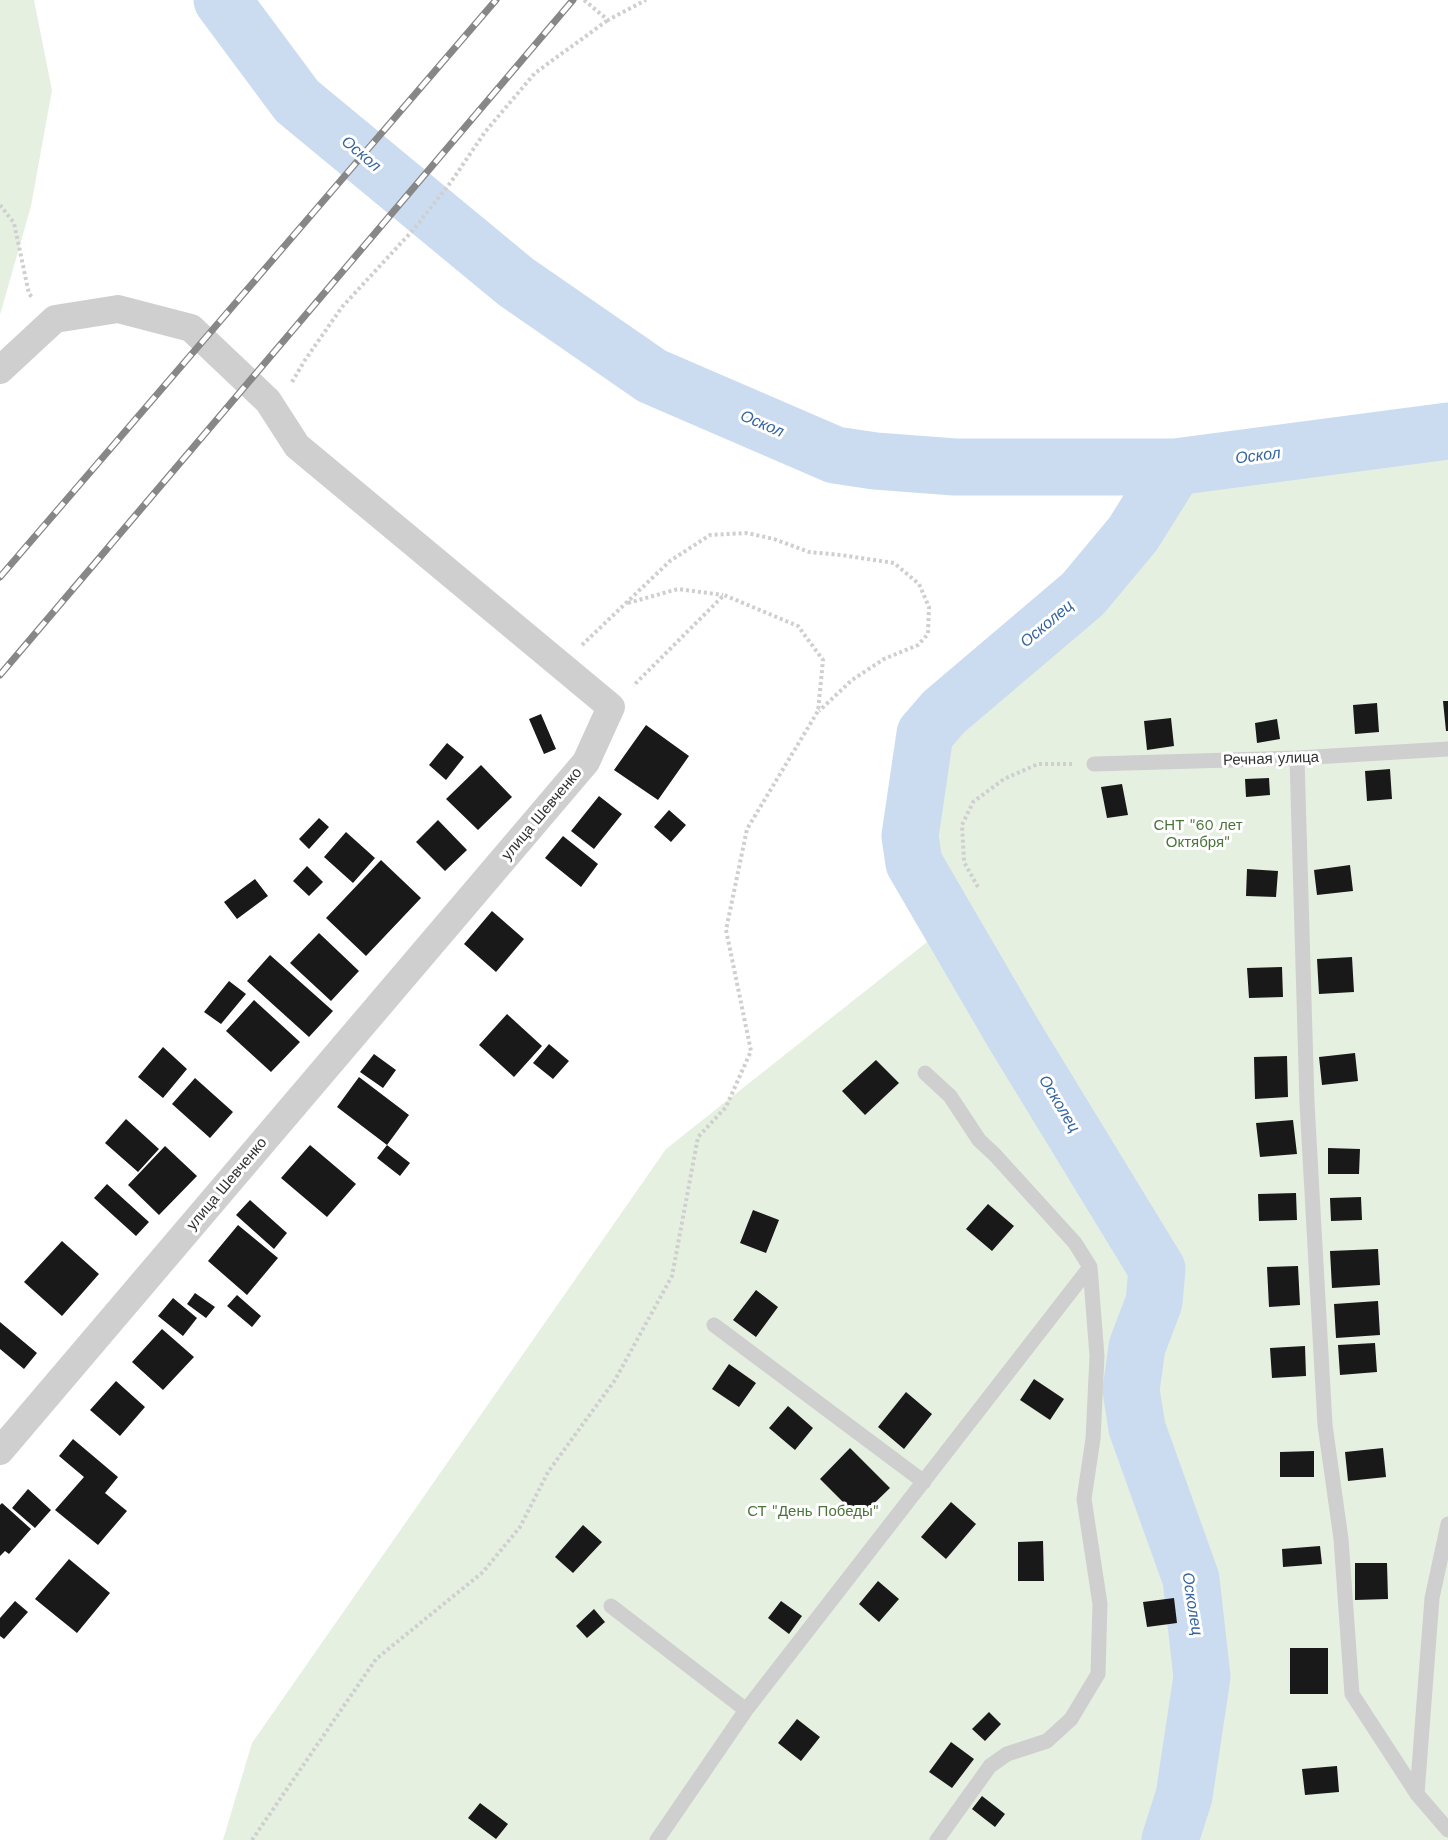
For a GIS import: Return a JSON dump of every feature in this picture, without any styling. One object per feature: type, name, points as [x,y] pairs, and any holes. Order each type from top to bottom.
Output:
[{"type":"street","points":[[0,370],[55,320],[118,309],[191,328],[268,401],[297,446],[611,707]]},
{"type":"street","name":"улица Шевченко","points":[[0,1451],[586,762],[611,707]]},
{"type":"lane","name":"Речная улица","points":[[1094,764],[1297,758],[1448,749]]},
{"type":"lane","points":[[1297,758],[1307,1103],[1324,1413],[1341,1539],[1352,1694],[1417,1794],[1448,1830]]},
{"type":"lane","points":[[925,1073],[950,1096],[979,1140],[1076,1243],[1090,1267],[1097,1356],[1093,1439],[1084,1499],[1100,1604],[1098,1674],[1071,1719],[1047,1741],[1007,1754],[990,1766],[937,1840]]},
{"type":"lane","points":[[657,1840],[746,1710],[1090,1267]]},
{"type":"lane","points":[[714,1325],[924,1482]]},
{"type":"lane","points":[[1417,1794],[1432,1598],[1448,1524]]},
{"type":"lane","points":[[611,1606],[746,1710]]},
{"type":"path","points":[[584,0],[608,20]]},
{"type":"path","points":[[275,411],[304,360],[342,307],[414,229],[451,182],[485,132],[536,73],[608,20],[646,0]]},
{"type":"path","points":[[0,205],[14,223],[28,294],[55,320]]},
{"type":"path","points":[[252,1840],[375,1659],[483,1572],[520,1527],[548,1472],[615,1380],[672,1276],[698,1137],[726,1107],[751,1051],[726,930],[747,829],[818,711],[852,680],[884,659],[918,645],[928,634],[929,606],[919,584],[894,563],[809,552],[774,539],[747,533],[710,535],[670,561],[559,664]]},
{"type":"path","points":[[624,604],[678,589],[724,595],[798,626],[823,660],[818,711]]},
{"type":"path","points":[[611,707],[724,595]]},
{"type":"path","points":[[978,887],[964,862],[962,825],[973,802],[1004,779],[1038,764],[1094,764]]},
{"type":"green space","points":[[0,0],[34,0],[52,90],[31,206],[0,315]]},
{"type":"green space","name":"СНТ \"60 лет Октября\"","points":[[1448,440],[1448,1840],[1180,1840],[1200,1760],[1212,1671],[1202,1574],[1147,1422],[1146,1349],[1167,1270],[920,861],[919,809],[930,739],[949,719],[1087,597],[1116,568],[1140,537],[1177,477]]},
{"type":"green space","name":"СТ \"День Победы\"","points":[[946,927],[1150,1271],[1150,1300],[1140,1323],[1125,1380],[1129,1428],[1184,1577],[1196,1675],[1184,1763],[1161,1840],[223,1840],[252,1743],[666,1149]]},
{"type":"building","points":[[1443,701],[1448,701],[1448,731],[1446,731]]},
{"type":"building","points":[[1377,703],[1379,732],[1355,734],[1353,705]]},
{"type":"building","points":[[541,714],[556,749],[544,754],[529,719]]},
{"type":"building","points":[[1171,718],[1174,746],[1147,750],[1144,721]]},
{"type":"building","points":[[1277,719],[1280,739],[1257,743],[1255,723]]},
{"type":"building","points":[[646,725],[689,756],[658,800],[614,770]]},
{"type":"building","points":[[447,743],[464,757],[446,780],[429,765]]},
{"type":"building","points":[[481,765],[512,797],[478,830],[446,799]]},
{"type":"building","points":[[1390,769],[1392,799],[1367,801],[1365,771]]},
{"type":"building","points":[[1269,778],[1270,795],[1246,797],[1245,779]]},
{"type":"building","points":[[1122,784],[1128,815],[1107,818],[1101,787]]},
{"type":"building","points":[[599,796],[622,814],[594,849],[571,831]]},
{"type":"building","points":[[669,810],[686,825],[671,842],[654,827]]},
{"type":"building","points":[[319,818],[329,827],[309,849],[299,839]]},
{"type":"building","points":[[438,820],[467,850],[445,871],[416,842]]},
{"type":"building","points":[[346,832],[375,858],[353,883],[324,857]]},
{"type":"building","points":[[563,836],[598,864],[581,887],[545,858]]},
{"type":"building","points":[[381,860],[421,898],[366,956],[326,918]]},
{"type":"building","points":[[1350,865],[1353,891],[1317,895],[1314,870]]},
{"type":"building","points":[[307,866],[323,882],[309,896],[293,881]]},
{"type":"building","points":[[1247,869],[1278,871],[1276,897],[1246,896]]},
{"type":"building","points":[[255,879],[268,896],[237,919],[224,902]]},
{"type":"building","points":[[492,911],[524,939],[496,972],[464,944]]},
{"type":"building","points":[[319,933],[359,971],[331,1001],[290,963]]},
{"type":"building","points":[[270,955],[333,1011],[309,1037],[247,981]]},
{"type":"building","points":[[1352,957],[1354,992],[1319,994],[1317,959]]},
{"type":"building","points":[[1282,967],[1283,997],[1249,998],[1247,968]]},
{"type":"building","points":[[229,981],[246,994],[221,1024],[204,1012]]},
{"type":"building","points":[[254,1000],[300,1042],[271,1072],[226,1031]]},
{"type":"building","points":[[507,1014],[542,1046],[514,1077],[479,1045]]},
{"type":"building","points":[[549,1044],[569,1061],[553,1079],[533,1063]]},
{"type":"building","points":[[163,1047],[187,1069],[163,1098],[138,1077]]},
{"type":"building","points":[[1355,1053],[1358,1081],[1322,1085],[1319,1057]]},
{"type":"building","points":[[374,1054],[396,1070],[383,1088],[360,1072]]},
{"type":"building","points":[[1287,1056],[1288,1097],[1255,1099],[1254,1057]]},
{"type":"building","points":[[876,1060],[899,1083],[865,1115],[842,1091]]},
{"type":"building","points":[[359,1077],[409,1115],[387,1145],[337,1107]]},
{"type":"building","points":[[195,1078],[233,1112],[210,1138],[172,1104]]},
{"type":"building","points":[[126,1119],[159,1149],[138,1172],[105,1143]]},
{"type":"building","points":[[1293,1120],[1297,1154],[1260,1157],[1256,1123]]},
{"type":"building","points":[[310,1145],[356,1184],[327,1217],[281,1178]]},
{"type":"building","points":[[387,1145],[410,1163],[400,1176],[377,1158]]},
{"type":"building","points":[[165,1146],[197,1176],[159,1215],[128,1185]]},
{"type":"building","points":[[1328,1148],[1360,1149],[1359,1174],[1328,1174]]},
{"type":"building","points":[[107,1184],[149,1222],[136,1236],[94,1198]]},
{"type":"building","points":[[1296,1193],[1297,1220],[1259,1221],[1258,1194]]},
{"type":"building","points":[[1361,1197],[1362,1220],[1331,1221],[1330,1198]]},
{"type":"building","points":[[250,1200],[287,1233],[274,1249],[236,1215]]},
{"type":"building","points":[[988,1204],[1014,1226],[992,1251],[966,1229]]},
{"type":"building","points":[[753,1210],[779,1220],[766,1253],[740,1243]]},
{"type":"building","points":[[238,1225],[278,1258],[247,1295],[208,1261]]},
{"type":"building","points":[[62,1241],[99,1274],[62,1316],[24,1282]]},
{"type":"building","points":[[1378,1249],[1380,1285],[1332,1288],[1330,1251]]},
{"type":"building","points":[[1298,1266],[1300,1305],[1269,1307],[1267,1267]]},
{"type":"building","points":[[756,1290],[778,1307],[756,1337],[733,1320]]},
{"type":"building","points":[[195,1293],[215,1307],[206,1318],[187,1304]]},
{"type":"building","points":[[237,1295],[261,1316],[252,1327],[227,1306]]},
{"type":"building","points":[[173,1298],[197,1318],[183,1336],[158,1316]]},
{"type":"building","points":[[1378,1301],[1380,1335],[1336,1338],[1334,1304]]},
{"type":"building","points":[[0,1322],[37,1353],[24,1369],[0,1349]]},
{"type":"building","points":[[162,1329],[194,1357],[163,1390],[132,1362]]},
{"type":"building","points":[[1375,1343],[1377,1372],[1340,1375],[1338,1345]]},
{"type":"building","points":[[1305,1346],[1306,1376],[1272,1378],[1270,1348]]},
{"type":"building","points":[[729,1364],[756,1383],[739,1407],[712,1389]]},
{"type":"building","points":[[1034,1379],[1064,1399],[1050,1420],[1020,1400]]},
{"type":"building","points":[[116,1381],[145,1407],[120,1436],[90,1410]]},
{"type":"building","points":[[906,1392],[932,1414],[904,1449],[878,1427]]},
{"type":"building","points":[[788,1406],[813,1428],[795,1450],[769,1428]]},
{"type":"building","points":[[73,1439],[118,1477],[105,1493],[127,1511],[98,1545],[55,1510],[84,1477],[59,1456]]},
{"type":"building","points":[[850,1448],[890,1488],[859,1518],[820,1479]]},
{"type":"building","points":[[1383,1448],[1386,1477],[1348,1481],[1345,1452]]},
{"type":"building","points":[[1314,1451],[1314,1477],[1280,1477],[1280,1452]]},
{"type":"building","points":[[28,1489],[51,1510],[35,1528],[12,1508]]},
{"type":"building","points":[[951,1502],[976,1524],[946,1559],[921,1537]]},
{"type":"building","points":[[2,1503],[31,1529],[9,1554],[5,1551],[0,1556],[0,1505]]},
{"type":"building","points":[[583,1525],[602,1542],[573,1573],[555,1557]]},
{"type":"building","points":[[1043,1541],[1044,1581],[1018,1581],[1018,1542]]},
{"type":"building","points":[[1320,1546],[1322,1564],[1283,1567],[1282,1549]]},
{"type":"building","points":[[69,1559],[110,1593],[77,1633],[35,1599]]},
{"type":"building","points":[[1355,1563],[1387,1563],[1388,1599],[1355,1600]]},
{"type":"building","points":[[878,1581],[899,1599],[879,1622],[859,1604]]},
{"type":"building","points":[[1174,1598],[1177,1623],[1147,1627],[1143,1602]]},
{"type":"building","points":[[15,1601],[28,1612],[4,1639],[0,1636],[0,1618]]},
{"type":"building","points":[[781,1601],[802,1616],[789,1634],[768,1618]]},
{"type":"building","points":[[594,1609],[605,1622],[587,1638],[576,1626]]},
{"type":"building","points":[[1290,1648],[1328,1648],[1328,1694],[1290,1694]]},
{"type":"building","points":[[989,1712],[1001,1724],[985,1741],[972,1729]]},
{"type":"building","points":[[797,1719],[820,1737],[801,1761],[778,1743]]},
{"type":"building","points":[[951,1742],[974,1759],[952,1788],[929,1772]]},
{"type":"building","points":[[1337,1766],[1339,1792],[1305,1795],[1302,1769]]},
{"type":"building","points":[[982,1796],[1005,1814],[995,1827],[972,1809]]},
{"type":"building","points":[[480,1803],[508,1824],[496,1839],[468,1818]]},
{"type":"waterway","name":"Оскол","points":[[222,0],[297,101],[516,282],[652,376],[835,455],[875,461],[955,467],[1175,467],[1448,431]]},
{"type":"waterway","name":"Осколец","points":[[1170,1840],[1184,1796],[1202,1677],[1191,1579],[1137,1428],[1131,1390],[1137,1347],[1154,1302],[1157,1269],[1013,1033],[914,863],[910,836],[925,734],[944,712],[1083,594],[1133,534],[1175,467]]},
{"type":"railway","points":[[0,577],[496,0]]},
{"type":"railway","points":[[0,675],[573,0]]}]
